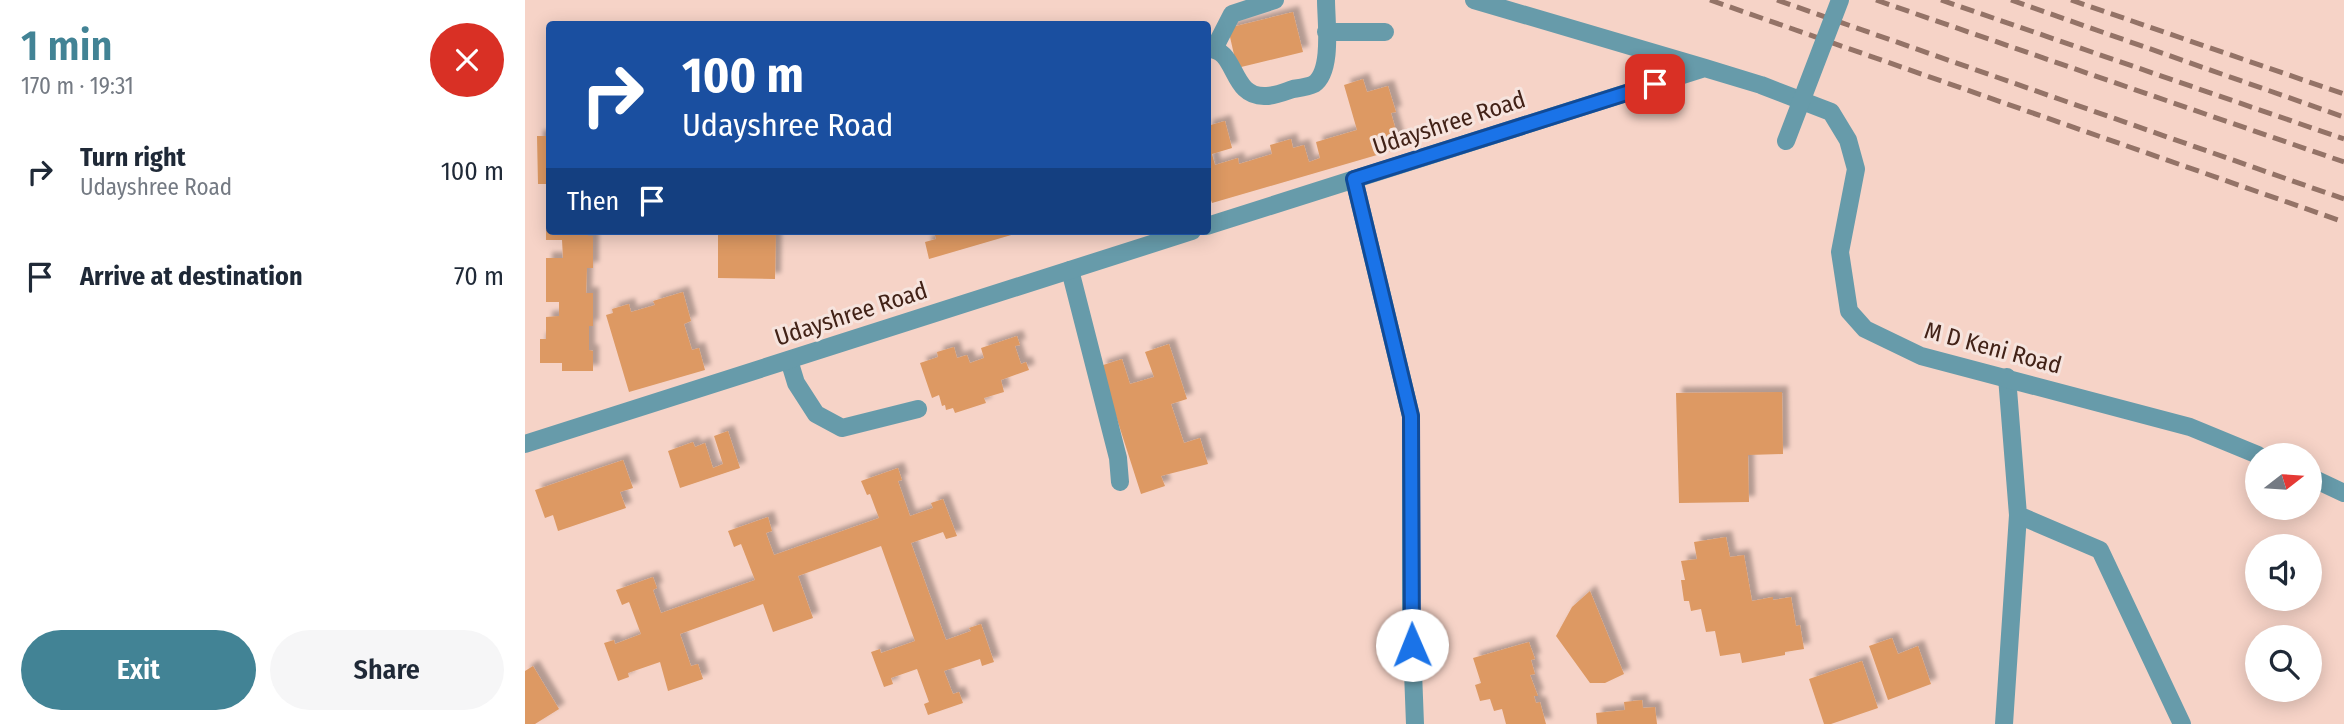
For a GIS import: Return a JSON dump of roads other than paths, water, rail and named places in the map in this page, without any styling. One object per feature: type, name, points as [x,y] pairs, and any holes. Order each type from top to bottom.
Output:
[{"type":"street","points":[[1275,0],[1232,14],[1211,49],[1225,55],[1238,83],[1249,92],[1265,96],[1313,84],[1323,74],[1326,57],[1326,0]]},
{"type":"street","name":"M D Keni Road","points":[[1474,0],[1761,85],[1831,112],[1848,140],[1856,169],[1840,252],[1849,311],[1865,329],[1921,356],[2190,427],[2245,450]]},
{"type":"street","points":[[1786,141],[1840,0]]},
{"type":"street","points":[[1326,32],[1385,32]]},
{"type":"street","name":"Udayshree Road","points":[[1211,225],[1705,68]]},
{"type":"street","points":[[1354,179],[1411,416],[1411,619],[1415,724]]},
{"type":"street","name":"Udayshree Road","points":[[525,444],[1179,235]]},
{"type":"street","points":[[1070,270],[1118,458],[1120,482]]},
{"type":"street","points":[[789,360],[796,383],[817,414],[842,428],[918,409]]},
{"type":"street","points":[[2004,724],[2018,514],[2007,377]]},
{"type":"street","points":[[2322,483],[2344,494]]},
{"type":"street","points":[[2018,514],[2100,550],[2182,724]]},
{"type":"railway","points":[[1710,0],[2344,222]]},
{"type":"railway","points":[[1777,0],[2344,199]]},
{"type":"railway","points":[[1876,0],[2344,162]]},
{"type":"railway","points":[[1941,0],[2344,139]]},
{"type":"railway","points":[[2011,0],[2344,117]]},
{"type":"railway","points":[[2071,0],[2344,94]]}]
